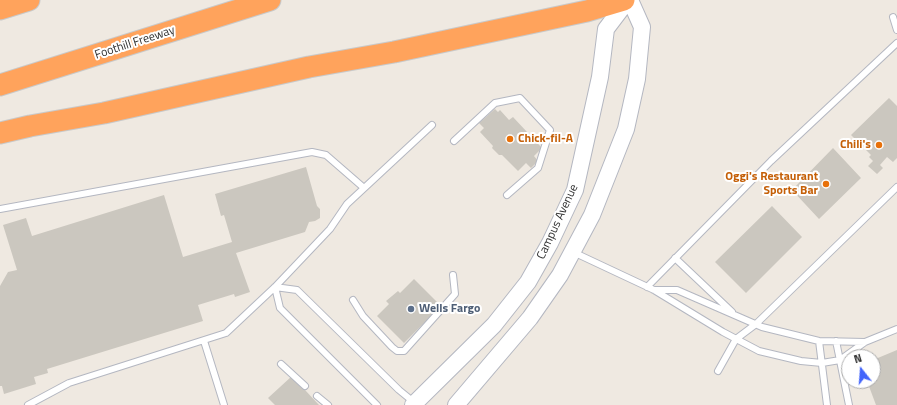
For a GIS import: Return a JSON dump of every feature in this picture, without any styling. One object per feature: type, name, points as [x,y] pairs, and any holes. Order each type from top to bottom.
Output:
[{"type":"highway","points":[[0,9],[29,0]]},
{"type":"highway","name":"Foothill Freeway","points":[[0,85],[270,0]]},
{"type":"highway","points":[[0,133],[30,126],[104,113],[309,67],[417,47],[586,11],[624,0]]},
{"type":"main road","name":"Campus Avenue","points":[[415,404],[494,325],[528,282],[550,243],[575,190],[599,84],[606,29],[629,0],[642,27],[637,79],[626,129],[592,215],[573,252],[530,318],[456,405]]},
{"type":"lane","points":[[893,17],[897,30]]},
{"type":"lane","points":[[647,287],[771,161],[897,43]]},
{"type":"lane","points":[[454,141],[495,103],[520,98],[550,130],[538,168],[508,195]]},
{"type":"lane","points":[[28,405],[70,383],[226,333],[275,286],[330,229],[347,204],[432,125]]},
{"type":"lane","points":[[0,209],[312,152],[326,155],[364,188]]},
{"type":"lane","points":[[718,371],[736,339],[756,324],[897,187]]},
{"type":"lane","points":[[573,252],[654,290],[759,351],[801,361],[822,363],[840,360],[865,342],[897,329]]},
{"type":"lane","points":[[675,258],[736,316]]},
{"type":"lane","points":[[353,300],[363,316],[392,347],[397,351],[404,351],[456,294],[453,275]]},
{"type":"lane","points":[[275,286],[297,290],[415,404]]},
{"type":"lane","points":[[275,286],[280,308],[377,405]]},
{"type":"lane","points":[[654,290],[677,290],[756,324],[819,341],[865,342]]},
{"type":"lane","points":[[204,341],[224,405]]},
{"type":"lane","points":[[819,341],[827,405]]},
{"type":"lane","points":[[836,341],[849,405]]},
{"type":"lane","points":[[281,364],[305,386]]},
{"type":"lane","points":[[317,396],[328,405]]},
{"type":"building","name":"Chili's","points":[[889,98],[897,106],[897,158],[893,162],[887,157],[880,165],[883,168],[877,174],[868,166],[873,161],[869,157],[871,155],[851,135]]},
{"type":"building","name":"Chick-fil-A","points":[[495,109],[498,112],[500,110],[509,120],[513,117],[542,148],[534,156],[538,161],[531,168],[526,163],[518,171],[502,155],[499,155],[492,148],[493,146],[480,132],[484,128],[479,123]]},
{"type":"building","name":"Oggi's Restaurant Sports Bar","points":[[833,148],[861,178],[819,219],[792,190]]},
{"type":"building","points":[[306,167],[317,206],[320,209],[320,218],[309,222],[305,232],[236,253],[250,292],[235,297],[234,294],[198,305],[203,321],[47,369],[48,373],[34,377],[36,384],[4,394],[2,386],[0,386],[0,286],[8,272],[17,270],[3,225],[26,218],[32,236],[164,195],[183,257],[232,242],[224,215],[221,216],[215,194]]},
{"type":"building","points":[[772,206],[802,237],[746,293],[715,262]]},
{"type":"building","name":"Wells Fargo","points":[[414,279],[441,306],[404,343],[377,316],[389,304],[386,301],[398,291],[400,293]]},
{"type":"building","points":[[897,350],[897,405],[876,405],[870,389],[881,389],[881,357]]},
{"type":"building","points":[[292,376],[319,405],[275,405],[268,398]]},
{"type":"place","name":"Chick-fil-A","points":[[510,139]]},
{"type":"place","name":"Chili's","points":[[879,145]]},
{"type":"place","name":"Oggi's Restaurant Sports Bar","points":[[826,184]]},
{"type":"place","name":"Wells Fargo","points":[[411,309]]}]
